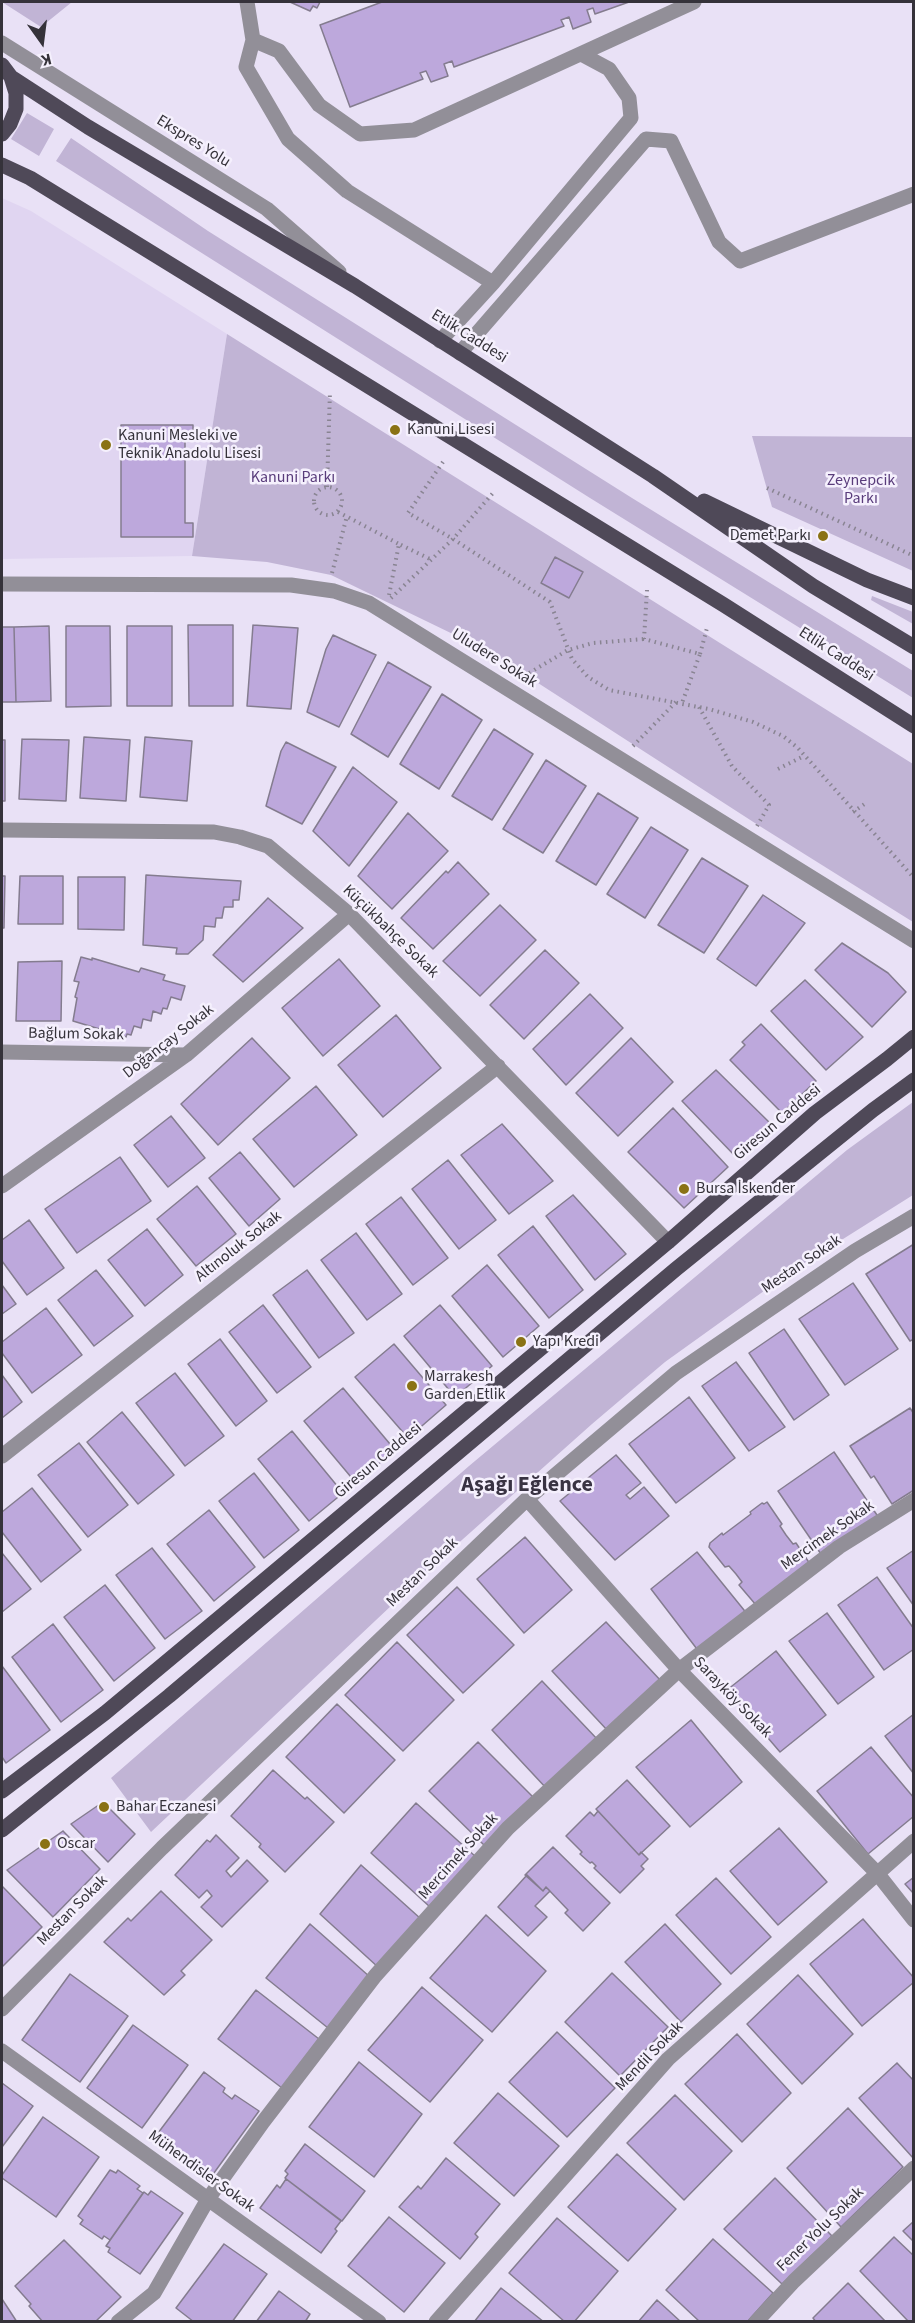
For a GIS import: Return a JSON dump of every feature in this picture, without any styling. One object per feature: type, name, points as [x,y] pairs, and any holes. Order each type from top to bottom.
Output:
[{"type":"main road","name":"Etlik Caddesi","points":[[6,71],[88,127],[355,286],[653,476],[813,586],[914,647]]},
{"type":"main road","points":[[2,134],[10,124],[16,109],[16,93],[6,71]]},
{"type":"main road","name":"Etlik Caddesi","points":[[2,165],[30,178],[724,605],[914,726]]},
{"type":"main road","points":[[653,476],[867,580],[914,598]]},
{"type":"main road","name":"Giresun Caddesi","points":[[2,1791],[105,1713],[208,1628],[668,1242],[815,1113],[914,1036]]},
{"type":"main road","points":[[2,1830],[169,1696],[676,1269],[873,1110],[914,1080]]},
{"type":"street","points":[[247,2],[253,40],[246,67],[288,138],[347,191],[493,283]]},
{"type":"street","points":[[253,40],[279,51],[319,105],[360,134],[414,130],[694,2]]},
{"type":"street","name":"Ekspres Yolu","points":[[2,43],[267,209],[355,286]]},
{"type":"street","points":[[440,341],[493,283],[631,118],[629,98],[609,69],[581,54]]},
{"type":"street","points":[[460,353],[646,139],[671,141],[719,242],[740,261],[914,194]]},
{"type":"street","name":"Uludere Sokak","points":[[2,584],[291,585],[334,591],[369,603],[914,941]]},
{"type":"street","name":"Küçükbahçe Sokak","points":[[2,830],[214,832],[268,846],[349,914],[668,1242]]},
{"type":"street","name":"Doğançay Sokak","points":[[2,1186],[186,1055],[349,914]]},
{"type":"street","name":"Bağlum Sokak","points":[[2,1052],[186,1055]]},
{"type":"street","name":"Altınoluk Sokak","points":[[2,1456],[498,1066]]},
{"type":"street","name":"Mestan Sokak","points":[[2,2009],[162,1848],[527,1499],[676,1373],[855,1251],[914,1216]]},
{"type":"street","name":"Sarayköy Sokak","points":[[527,1499],[679,1670],[877,1873],[914,1920]]},
{"type":"street","name":"Mercimek Sokak","points":[[118,2322],[154,2293],[208,2199],[263,2122],[375,1976],[508,1828],[679,1670],[839,1547],[914,1500]]},
{"type":"street","name":"Mendil Sokak","points":[[436,2322],[668,2059],[914,1841]]},
{"type":"street","name":"Mühendisler Sokak","points":[[2,2051],[379,2322]]},
{"type":"street","name":"Fener Yolu Sokak","points":[[756,2322],[794,2281],[914,2168]]},
{"type":"path","points":[[327,487],[330,392]]},
{"type":"path","points":[[443,462],[408,513],[453,539],[550,602],[572,659],[588,677],[609,690],[698,707],[753,722],[783,736],[804,756],[914,878]]},
{"type":"path","points":[[338,512],[342,504],[341,495],[335,489],[327,487],[315,495],[316,509],[319,512],[329,515],[338,512],[432,560]]},
{"type":"path","points":[[767,488],[914,556]]},
{"type":"path","points":[[399,544],[388,601],[453,539],[493,493]]},
{"type":"path","points":[[331,576],[347,516]]},
{"type":"path","points":[[644,639],[647,590]]},
{"type":"path","points":[[682,704],[707,627]]},
{"type":"path","points":[[524,676],[568,650],[593,643],[644,639],[700,654]]},
{"type":"path","points":[[633,747],[676,702]]},
{"type":"path","points":[[698,707],[732,766],[769,805],[757,827]]},
{"type":"path","points":[[778,769],[804,756]]},
{"type":"path","points":[[853,812],[866,803]]},
{"type":"shaded area","name":"Kanuni Mesleki ve Teknik Anadolu Lisesi","points":[[2,198],[31,211],[227,334],[192,556],[2,559]]},
{"type":"green space","points":[[2,2],[72,2],[41,27]]},
{"type":"green space","points":[[27,113],[54,129],[39,156],[11,139]]},
{"type":"green space","points":[[71,138],[208,231],[632,498],[913,671],[913,698],[590,498],[56,161]]},
{"type":"green space","name":"Kanuni Parkı","points":[[227,334],[913,764],[913,922],[490,652],[331,575],[267,562],[192,556]]},
{"type":"green space","name":"Zeynepcik Parkı","points":[[752,436],[913,437],[913,571],[772,507]]},
{"type":"green space","points":[[872,596],[913,612],[913,624],[871,600]]},
{"type":"green space","points":[[913,1102],[913,1195],[789,1273],[665,1362],[444,1556],[151,1832],[111,1778],[469,1466],[847,1150]]},
{"type":"building","points":[[290,2],[320,2],[317,8],[313,6],[310,11]]},
{"type":"building","points":[[382,2],[629,2],[595,14],[593,8],[587,10],[591,22],[573,29],[569,17],[561,20],[564,26],[454,67],[452,61],[444,64],[448,76],[431,82],[426,71],[420,73],[423,79],[350,107],[320,25]]},
{"type":"building","points":[[121,425],[193,425],[193,439],[185,439],[185,523],[193,523],[193,537],[121,537]]},
{"type":"building","points":[[555,557],[583,572],[569,598],[541,583]]},
{"type":"building","points":[[188,625],[233,625],[233,706],[189,706]]},
{"type":"building","points":[[253,625],[298,628],[291,709],[247,706]]},
{"type":"building","points":[[49,626],[51,701],[16,702],[14,627]]},
{"type":"building","points":[[66,626],[110,626],[111,706],[66,707]]},
{"type":"building","points":[[127,626],[172,626],[172,706],[127,706]]},
{"type":"building","points":[[2,627],[14,627],[16,702],[2,702]]},
{"type":"building","points":[[333,635],[376,655],[339,727],[307,712],[326,649]]},
{"type":"building","points":[[388,662],[431,687],[388,757],[351,734]]},
{"type":"building","points":[[442,694],[482,720],[439,789],[400,764]]},
{"type":"building","points":[[494,729],[533,754],[492,820],[452,796]]},
{"type":"building","points":[[84,737],[130,740],[126,801],[80,798]]},
{"type":"building","points":[[145,737],[192,741],[187,801],[140,797]]},
{"type":"building","points":[[22,739],[69,740],[66,801],[19,799]]},
{"type":"building","points":[[2,740],[5,740],[5,801],[2,801]]},
{"type":"building","points":[[286,742],[336,767],[302,824],[266,806],[281,751]]},
{"type":"building","points":[[546,760],[586,786],[543,853],[503,829]]},
{"type":"building","points":[[353,767],[397,802],[349,866],[313,831]]},
{"type":"building","points":[[598,793],[638,818],[596,885],[556,861]]},
{"type":"building","points":[[408,813],[448,851],[392,909],[358,876]]},
{"type":"building","points":[[651,827],[688,850],[645,918],[607,894]]},
{"type":"building","points":[[702,858],[748,886],[704,953],[658,925]]},
{"type":"building","points":[[458,862],[489,894],[433,949],[401,918],[446,871],[448,873]]},
{"type":"building","points":[[146,875],[241,881],[239,900],[233,900],[233,907],[224,907],[222,918],[216,918],[215,927],[204,926],[203,940],[188,954],[176,954],[177,948],[143,945]]},
{"type":"building","points":[[2,876],[5,876],[4,928],[2,928]]},
{"type":"building","points":[[20,876],[63,876],[63,924],[18,924]]},
{"type":"building","points":[[78,877],[125,877],[124,930],[78,929]]},
{"type":"building","points":[[763,895],[805,923],[756,986],[717,959]]},
{"type":"building","points":[[268,898],[303,928],[243,982],[213,955]]},
{"type":"building","points":[[500,905],[536,940],[480,996],[443,961]]},
{"type":"building","points":[[842,943],[888,973],[906,992],[872,1027],[815,970]]},
{"type":"building","points":[[545,950],[579,983],[524,1039],[490,1005]]},
{"type":"building","points":[[81,957],[139,972],[141,968],[165,975],[163,980],[185,986],[181,1000],[171,997],[167,1009],[163,1008],[161,1014],[153,1011],[151,1021],[143,1019],[141,1028],[134,1026],[131,1035],[127,1034],[126,1037],[73,1021],[79,982],[74,981]]},
{"type":"building","points":[[339,959],[380,1006],[323,1056],[282,1008]]},
{"type":"building","points":[[62,961],[61,1021],[16,1021],[18,962]]},
{"type":"building","points":[[805,980],[863,1037],[826,1070],[771,1011]]},
{"type":"building","points":[[590,994],[623,1028],[566,1085],[533,1049]]},
{"type":"building","points":[[396,1015],[441,1068],[383,1117],[338,1065]]},
{"type":"building","points":[[761,1024],[816,1081],[782,1113],[730,1060],[745,1045],[742,1042]]},
{"type":"building","points":[[252,1038],[290,1078],[218,1145],[181,1104]]},
{"type":"building","points":[[631,1038],[673,1082],[618,1136],[576,1093]]},
{"type":"building","points":[[716,1070],[772,1125],[737,1158],[682,1101]]},
{"type":"building","points":[[316,1086],[357,1135],[294,1187],[253,1139]]},
{"type":"building","points":[[673,1108],[728,1167],[684,1208],[628,1152]]},
{"type":"building","points":[[171,1116],[205,1158],[168,1187],[134,1145]]},
{"type":"building","points":[[502,1124],[553,1181],[509,1214],[461,1155]]},
{"type":"building","points":[[240,1152],[280,1199],[249,1226],[209,1178]]},
{"type":"building","points":[[120,1157],[151,1201],[77,1253],[45,1209]]},
{"type":"building","points":[[448,1160],[496,1220],[459,1249],[412,1189]]},
{"type":"building","points":[[197,1186],[236,1234],[196,1266],[157,1219]]},
{"type":"building","points":[[573,1195],[626,1254],[595,1280],[546,1216]]},
{"type":"building","points":[[401,1197],[448,1258],[413,1285],[366,1224]]},
{"type":"building","points":[[29,1220],[64,1268],[27,1295],[2,1261],[2,1240]]},
{"type":"building","points":[[533,1226],[583,1290],[549,1318],[498,1255]]},
{"type":"building","points":[[147,1229],[183,1275],[145,1306],[108,1260]]},
{"type":"building","points":[[356,1233],[402,1294],[367,1320],[321,1260]]},
{"type":"building","points":[[914,1244],[914,1339],[910,1341],[866,1274]]},
{"type":"building","points":[[487,1265],[539,1326],[503,1357],[452,1296]]},
{"type":"building","points":[[96,1270],[133,1316],[94,1346],[58,1300]]},
{"type":"building","points":[[307,1270],[354,1333],[319,1358],[273,1295]]},
{"type":"building","points":[[853,1283],[898,1349],[845,1385],[799,1319]]},
{"type":"building","points":[[2,1285],[16,1304],[2,1314]]},
{"type":"building","points":[[263,1305],[311,1367],[277,1393],[229,1332]]},
{"type":"building","points":[[440,1305],[492,1366],[455,1397],[404,1336]]},
{"type":"building","points":[[46,1308],[82,1355],[32,1393],[2,1353],[2,1342]]},
{"type":"building","points":[[784,1329],[829,1395],[794,1420],[749,1353]]},
{"type":"building","points":[[220,1339],[267,1401],[236,1426],[188,1364]]},
{"type":"building","points":[[394,1344],[446,1405],[408,1438],[355,1377]]},
{"type":"building","points":[[736,1362],[785,1427],[749,1451],[702,1386]]},
{"type":"building","points":[[175,1373],[224,1436],[185,1466],[136,1403]]},
{"type":"building","points":[[2,1375],[22,1402],[2,1418]]},
{"type":"building","points":[[343,1388],[395,1450],[356,1483],[304,1421]]},
{"type":"building","points":[[689,1397],[735,1458],[676,1503],[629,1444]]},
{"type":"building","points":[[910,1408],[914,1414],[914,1490],[892,1504],[874,1476],[871,1478],[850,1446]]},
{"type":"building","points":[[122,1412],[174,1475],[138,1504],[87,1442]]},
{"type":"building","points":[[292,1431],[343,1493],[309,1521],[258,1459]]},
{"type":"building","points":[[79,1443],[128,1505],[88,1537],[38,1475]]},
{"type":"building","points":[[834,1452],[879,1518],[823,1557],[778,1491]]},
{"type":"building","points":[[616,1455],[641,1483],[626,1495],[630,1499],[644,1487],[669,1516],[615,1560],[560,1501]]},
{"type":"building","points":[[254,1473],[299,1530],[264,1558],[219,1501]]},
{"type":"building","points":[[32,1488],[81,1550],[41,1582],[2,1532],[2,1512]]},
{"type":"building","points":[[767,1502],[782,1524],[780,1526],[786,1535],[793,1544],[796,1543],[810,1564],[756,1605],[739,1585],[742,1582],[736,1574],[729,1566],[725,1567],[709,1547],[710,1543],[722,1533],[723,1535],[762,1503]]},
{"type":"building","points":[[209,1510],[255,1567],[214,1601],[167,1544]]},
{"type":"building","points":[[525,1537],[572,1590],[524,1633],[477,1579]]},
{"type":"building","points":[[152,1548],[202,1611],[165,1639],[116,1575]]},
{"type":"building","points":[[914,1550],[914,1606],[887,1568]]},
{"type":"building","points":[[697,1552],[748,1615],[700,1653],[651,1589]]},
{"type":"building","points":[[2,1553],[31,1589],[2,1612]]},
{"type":"building","points":[[877,1577],[914,1629],[914,1649],[884,1670],[838,1605]]},
{"type":"building","points":[[105,1585],[155,1648],[114,1681],[64,1617]]},
{"type":"building","points":[[457,1587],[514,1645],[463,1693],[407,1635]]},
{"type":"building","points":[[827,1613],[874,1677],[838,1704],[789,1641]]},
{"type":"building","points":[[606,1622],[662,1682],[608,1731],[552,1671]]},
{"type":"building","points":[[53,1624],[103,1690],[61,1722],[12,1657]]},
{"type":"building","points":[[397,1642],[454,1700],[403,1751],[345,1695]]},
{"type":"building","points":[[776,1651],[826,1715],[780,1752],[727,1690]]},
{"type":"building","points":[[2,1666],[50,1730],[6,1763],[2,1757]]},
{"type":"building","points":[[542,1681],[598,1740],[547,1789],[492,1730]]},
{"type":"building","points":[[337,1704],[395,1760],[344,1813],[286,1757]]},
{"type":"building","points":[[914,1714],[914,1774],[885,1736]]},
{"type":"building","points":[[691,1720],[742,1782],[690,1827],[636,1767]]},
{"type":"building","points":[[478,1742],[535,1799],[486,1847],[429,1791]]},
{"type":"building","points":[[871,1747],[914,1798],[914,1816],[868,1854],[817,1791]]},
{"type":"building","points":[[273,1770],[334,1822],[285,1872],[259,1847],[261,1844],[231,1816]]},
{"type":"building","points":[[627,1780],[670,1826],[639,1855],[596,1809]]},
{"type":"building","points":[[103,1802],[135,1834],[108,1862],[71,1824]]},
{"type":"building","points":[[416,1803],[476,1857],[430,1907],[371,1853]]},
{"type":"building","points":[[598,1811],[639,1855],[641,1852],[648,1859],[641,1866],[644,1869],[620,1893],[594,1868],[596,1866],[592,1862],[590,1863],[580,1854],[582,1852],[566,1836],[590,1812],[594,1816]]},
{"type":"building","points":[[779,1828],[827,1882],[778,1925],[730,1871]]},
{"type":"building","points":[[63,1831],[100,1869],[53,1917],[7,1870]]},
{"type":"building","points":[[216,1835],[239,1858],[226,1871],[231,1877],[247,1860],[268,1881],[222,1927],[201,1907],[212,1896],[207,1890],[199,1898],[175,1875],[207,1840],[210,1842]]},
{"type":"building","points":[[553,1847],[610,1903],[583,1931],[565,1913],[568,1910],[546,1887],[543,1891],[525,1875]]},
{"type":"building","points":[[361,1865],[421,1919],[379,1968],[320,1914]]},
{"type":"building","points":[[527,1875],[543,1891],[546,1887],[550,1891],[535,1906],[547,1917],[528,1936],[498,1907]]},
{"type":"building","points":[[914,1877],[914,1894],[905,1884]]},
{"type":"building","points":[[716,1878],[771,1937],[731,1974],[676,1915]]},
{"type":"building","points":[[2,1886],[42,1927],[3,1966],[2,1965]]},
{"type":"building","points":[[161,1891],[212,1940],[181,1971],[185,1975],[164,1995],[104,1942],[128,1918],[131,1921]]},
{"type":"building","points":[[486,1915],[546,1971],[492,2032],[430,1978]]},
{"type":"building","points":[[863,1919],[914,1978],[914,1982],[862,2026],[810,1964]]},
{"type":"building","points":[[310,1924],[370,1977],[328,2028],[266,1978]]},
{"type":"building","points":[[665,1924],[721,1984],[681,2022],[625,1962]]},
{"type":"building","points":[[612,1973],[668,2027],[620,2076],[565,2022]]},
{"type":"building","points":[[70,1974],[128,2016],[80,2082],[22,2040]]},
{"type":"building","points":[[798,1975],[853,2034],[802,2084],[747,2024]]},
{"type":"building","points":[[422,1987],[483,2040],[430,2102],[368,2050]]},
{"type":"building","points":[[256,1990],[319,2039],[282,2088],[218,2039]]},
{"type":"building","points":[[133,2025],[188,2065],[142,2128],[87,2088]]},
{"type":"building","points":[[557,2032],[615,2088],[567,2137],[509,2082]]},
{"type":"building","points":[[737,2034],[791,2093],[742,2142],[685,2084]]},
{"type":"building","points":[[359,2062],[422,2114],[374,2177],[309,2127]]},
{"type":"building","points":[[897,2063],[914,2081],[914,2159],[859,2098]]},
{"type":"building","points":[[204,2072],[225,2088],[223,2092],[232,2099],[235,2095],[259,2111],[211,2177],[187,2160],[189,2157],[179,2149],[177,2153],[155,2137]]},
{"type":"building","points":[[2,2083],[33,2106],[2,2147]]},
{"type":"building","points":[[498,2093],[559,2146],[514,2196],[454,2143]]},
{"type":"building","points":[[675,2095],[732,2151],[684,2200],[627,2143]]},
{"type":"building","points":[[848,2108],[903,2167],[841,2227],[787,2168]]},
{"type":"building","points":[[43,2117],[99,2157],[56,2217],[2,2178]]},
{"type":"building","points":[[305,2144],[365,2191],[342,2221],[285,2178],[288,2174],[285,2171]]},
{"type":"building","points":[[617,2154],[676,2209],[628,2261],[568,2207]]},
{"type":"building","points":[[446,2158],[500,2204],[475,2234],[478,2237],[460,2259],[399,2207],[418,2186],[421,2189]]},
{"type":"building","points":[[110,2170],[116,2173],[118,2170],[140,2186],[137,2189],[143,2193],[110,2240],[104,2236],[102,2239],[80,2224],[83,2220],[78,2216]]},
{"type":"building","points":[[775,2178],[832,2236],[782,2284],[724,2229]]},
{"type":"building","points":[[286,2179],[341,2221],[335,2229],[337,2231],[321,2253],[260,2208],[277,2185],[280,2188]]},
{"type":"building","points":[[151,2191],[183,2213],[140,2274],[108,2252],[110,2248],[106,2246],[144,2192],[148,2195]]},
{"type":"building","points":[[389,2217],[445,2263],[404,2312],[348,2266]]},
{"type":"building","points":[[557,2218],[618,2271],[574,2322],[565,2322],[509,2273]]},
{"type":"building","points":[[914,2221],[914,2242],[903,2231]]},
{"type":"building","points":[[894,2237],[914,2256],[914,2322],[909,2322],[860,2271]]},
{"type":"building","points":[[713,2239],[773,2293],[747,2322],[700,2322],[666,2290]]},
{"type":"building","points":[[64,2240],[121,2297],[95,2322],[43,2322],[15,2286]]},
{"type":"building","points":[[224,2244],[267,2274],[232,2322],[194,2322],[176,2308]]},
{"type":"building","points":[[848,2283],[886,2322],[816,2322],[813,2318]]},
{"type":"building","points":[[501,2288],[544,2322],[474,2322]]},
{"type":"building","points":[[279,2291],[310,2314],[305,2322],[256,2322]]},
{"type":"building","points":[[2,2299],[17,2322],[2,2322]]},
{"type":"building","points":[[657,2300],[668,2310],[681,2322],[638,2322]]},
{"type":"place","name":"Kanuni Lisesi","points":[[395,430]]},
{"type":"place","name":"Kanuni Mesleki ve Teknik Anadolu Lisesi","points":[[106,445]]},
{"type":"place","name":"Demet Parkı","points":[[823,536]]},
{"type":"place","name":"Bursa İskender","points":[[684,1189]]},
{"type":"place","name":"Yapı Kredi","points":[[521,1342]]},
{"type":"place","name":"Marrakesh Garden Etlik","points":[[412,1386]]},
{"type":"place","name":"Bahar Eczanesi","points":[[104,1807]]},
{"type":"place","name":"Oscar","points":[[45,1844]]},
{"type":"district","name":"Aşağı Eğlence","points":[[527,1486]]}]
